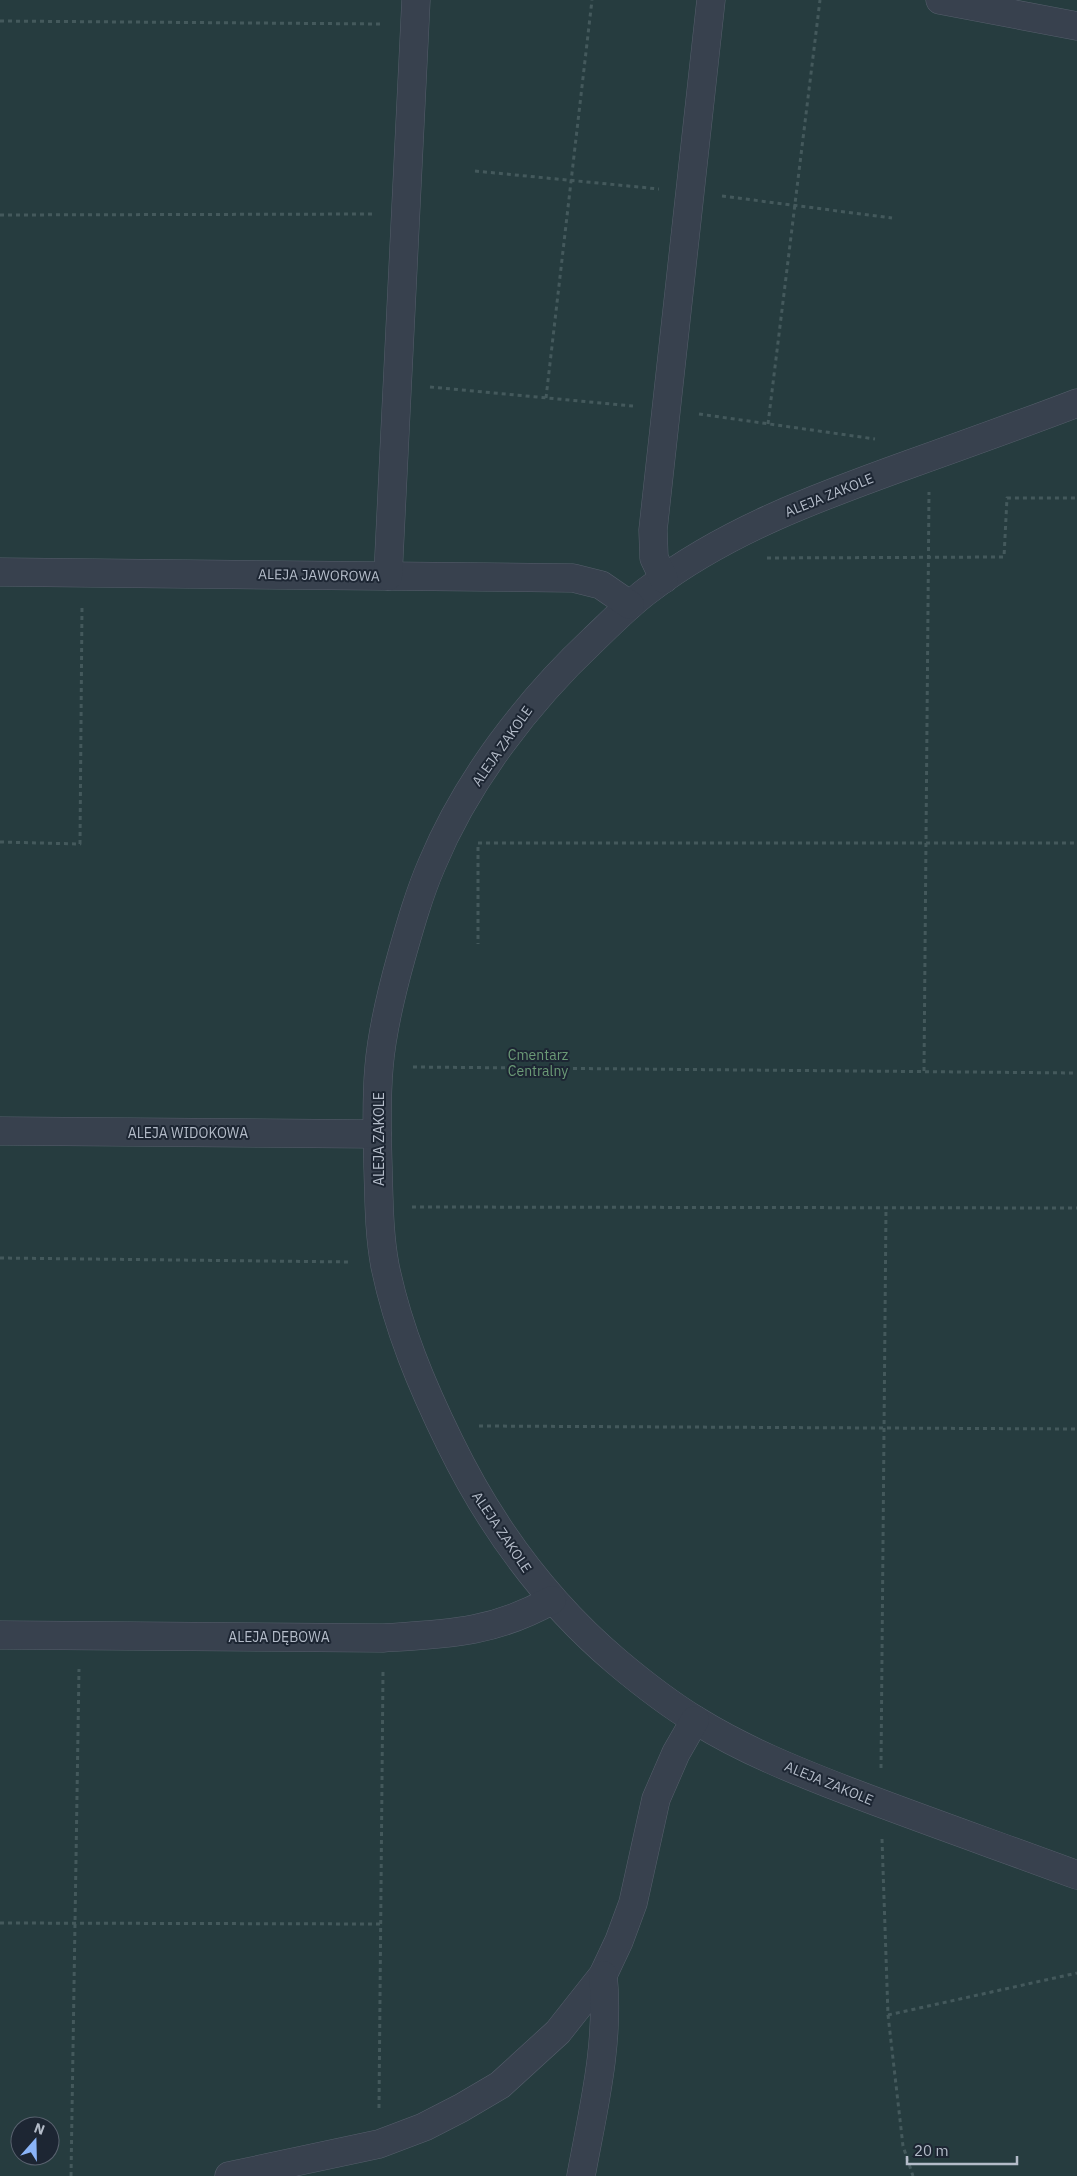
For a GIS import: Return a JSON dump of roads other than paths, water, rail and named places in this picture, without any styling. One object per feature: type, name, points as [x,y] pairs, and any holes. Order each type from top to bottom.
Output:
[{"type":"street","points":[[664,578],[654,558],[653,530],[711,0]]},
{"type":"street","points":[[940,0],[1077,26]]},
{"type":"street","points":[[388,576],[415,12]]},
{"type":"street","name":"ALEJA ZAKOLE","points":[[1077,403],[815,500],[756,526],[692,560],[664,578],[630,605],[572,660],[528,708],[464,802],[433,862],[410,927],[386,1022],[379,1066],[377,1134],[379,1207],[384,1263],[402,1332],[413,1364],[465,1474],[490,1517],[524,1567],[552,1600],[615,1660],[652,1690],[695,1720],[776,1762],[881,1804],[1077,1875]]},
{"type":"street","name":"ALEJA JAWOROWA","points":[[0,572],[572,578],[600,585],[630,605]]},
{"type":"street","name":"ALEJA WIDOKOWA","points":[[0,1131],[377,1134]]},
{"type":"street","name":"ALEJA DĘBOWA","points":[[0,1635],[383,1638],[480,1629],[528,1613],[552,1600]]},
{"type":"street","points":[[229,2176],[379,2144],[424,2127],[500,2085],[558,2032],[603,1975],[619,1941],[633,1903],[656,1799],[676,1753],[695,1720]]},
{"type":"street","points":[[581,2176],[598,2083],[603,2040],[605,2008],[603,1975]]},
{"type":"park label","name":"Cmentarz Centralny","points":[[538,1064]]}]
